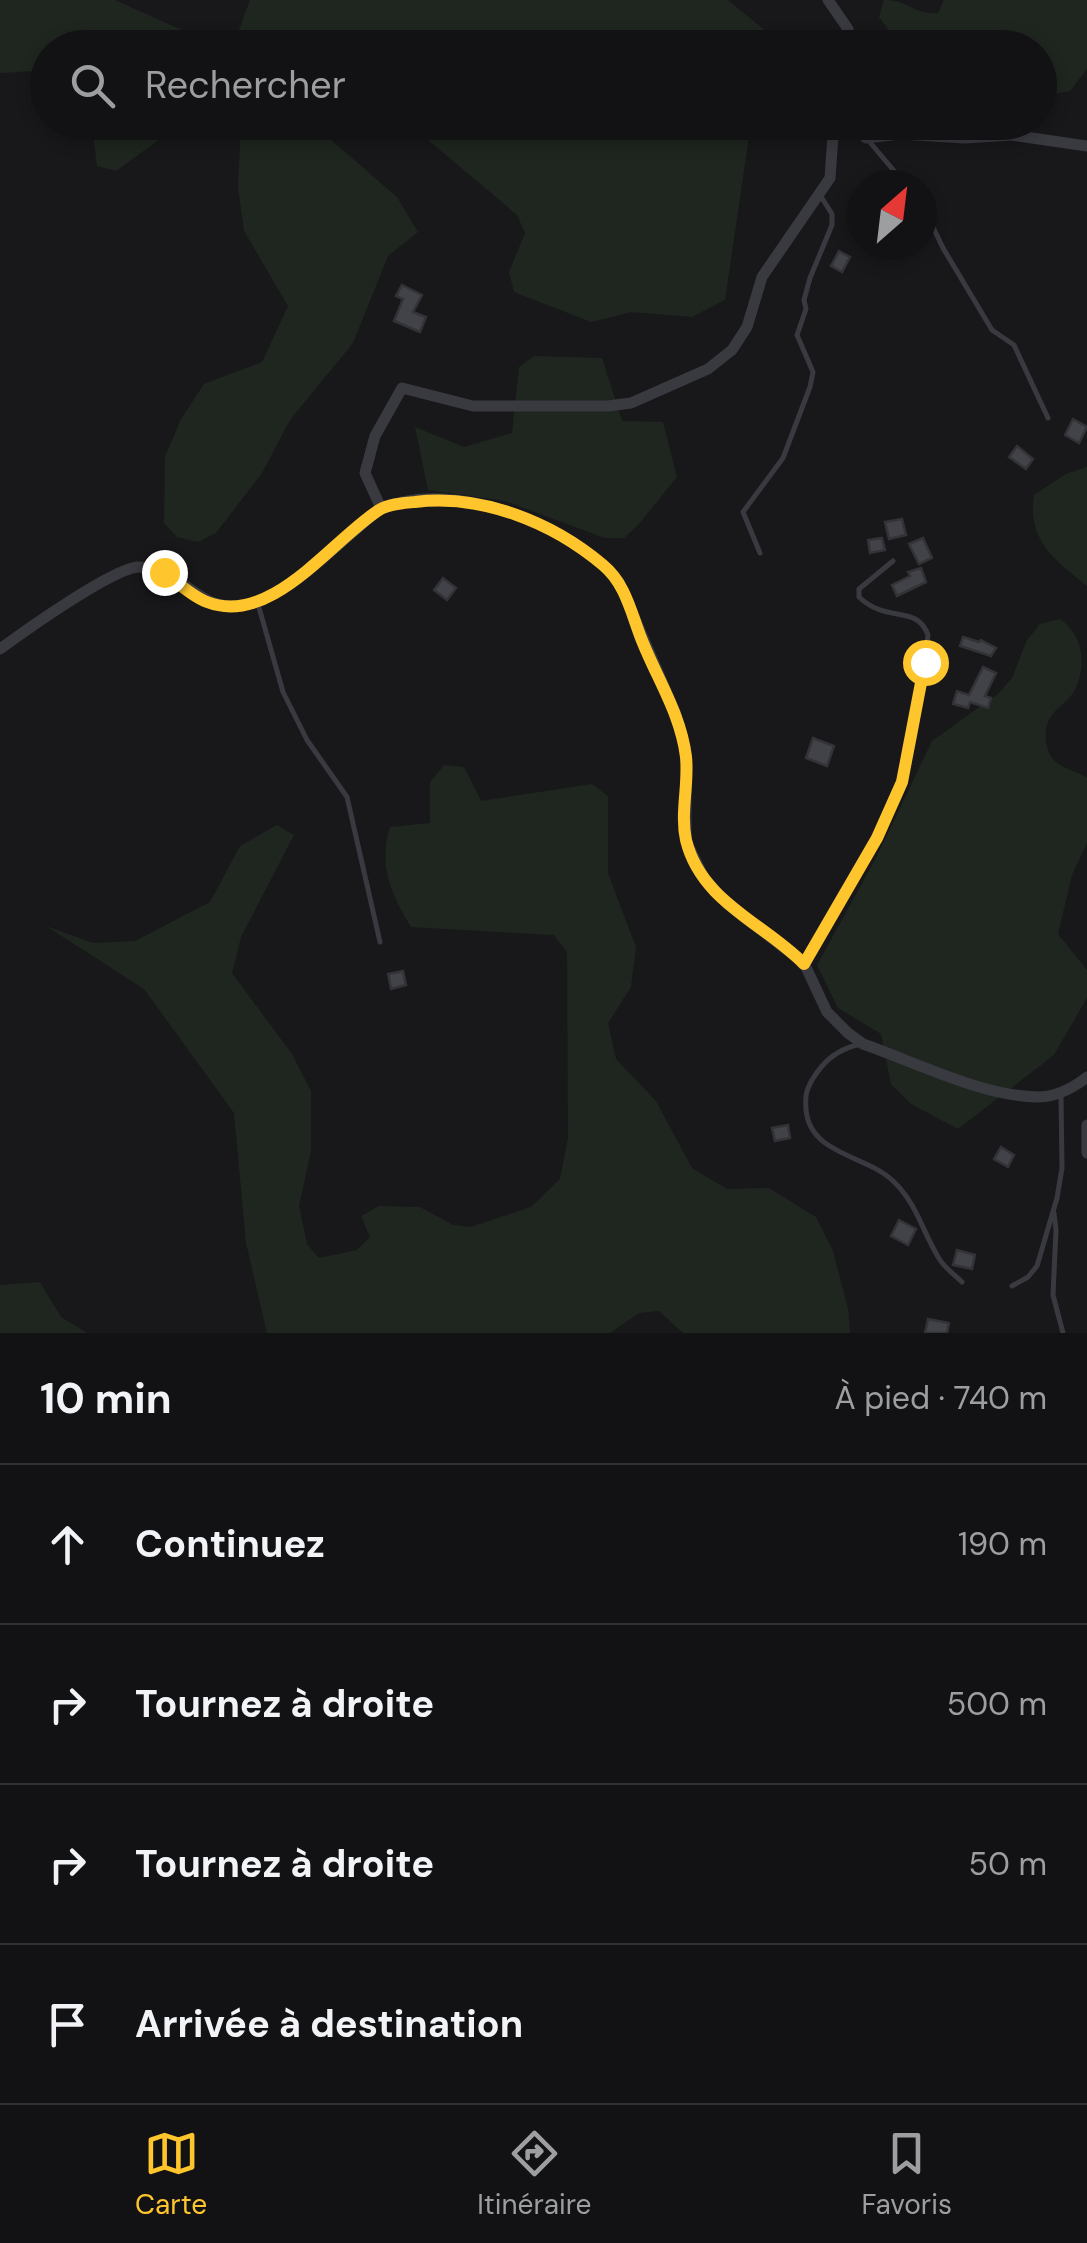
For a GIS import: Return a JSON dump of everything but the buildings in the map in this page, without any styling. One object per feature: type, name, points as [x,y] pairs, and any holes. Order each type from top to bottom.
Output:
[{"type":"street","points":[[828,0],[848,30]]},
{"type":"street","points":[[381,508],[365,473],[375,436],[402,388],[474,406],[631,403],[708,370],[732,350],[747,327],[762,277],[830,178],[833,140]]},
{"type":"street","points":[[1050,140],[1087,146]]},
{"type":"street","points":[[0,649],[113,576],[136,567],[164,572],[207,602],[228,606],[270,598],[381,508],[430,500],[459,501],[531,519],[606,566],[618,582],[675,712],[686,753],[686,841],[703,876],[727,904],[804,964],[827,1012],[848,1034],[864,1044],[987,1088],[1039,1097],[1061,1093],[1087,1077]]},
{"type":"street","points":[[1087,1125],[1087,1154]]},
{"type":"lane","points":[[868,140],[893,170]]},
{"type":"lane","points":[[760,553],[743,512],[775,472],[790,444],[813,372],[797,336],[810,278],[832,225],[832,214],[820,195]]},
{"type":"lane","points":[[937,235],[992,330],[1014,346],[1048,418]]},
{"type":"lane","points":[[804,964],[877,838],[902,782],[910,752],[928,636],[923,622],[916,617],[885,614],[860,598],[859,589],[893,561]]},
{"type":"lane","points":[[257,602],[283,692],[308,740],[347,797],[380,942]]},
{"type":"lane","points":[[864,1044],[846,1047],[828,1058],[815,1075],[805,1093],[807,1119],[819,1138],[891,1180],[923,1221],[940,1262],[962,1282]]},
{"type":"lane","points":[[1012,1286],[1037,1266],[1053,1210],[1062,1168],[1061,1093]]},
{"type":"lane","points":[[1053,1210],[1053,1295],[1063,1333]]},
{"type":"shaded area","points":[[0,0],[115,0],[182,30],[30,30],[30,71],[0,73]]},
{"type":"shaded area","points":[[250,0],[728,0],[764,30],[239,30]]},
{"type":"shaded area","points":[[884,0],[938,13],[944,0],[1087,0],[1087,69],[1070,91],[1057,93],[1057,30],[889,30],[879,17]]},
{"type":"shaded area","points":[[94,140],[159,140],[116,171],[97,166]]},
{"type":"shaded area","points":[[240,140],[331,140],[397,197],[418,232],[388,256],[353,343],[290,420],[262,473],[216,533],[198,542],[177,537],[164,523],[165,457],[181,419],[204,384],[262,362],[288,306],[244,231],[238,188]]},
{"type":"shaded area","points":[[428,140],[749,140],[725,300],[692,317],[631,312],[591,322],[514,292],[509,272],[525,233],[517,215]]},
{"type":"shaded area","points":[[534,356],[602,358],[622,421],[663,422],[677,477],[624,538],[605,538],[505,501],[428,490],[415,427],[464,447],[512,433],[519,367]]},
{"type":"shaded area","points":[[1087,467],[1087,586],[1046,548],[1033,511],[1034,495],[1066,474]]},
{"type":"shaded area","points":[[1060,619],[1078,642],[1081,670],[1075,690],[1049,720],[1046,739],[1055,761],[1087,777],[1087,843],[1072,875],[1058,934],[1087,970],[1087,998],[1054,1055],[958,1129],[911,1104],[891,1084],[881,1034],[838,1008],[817,965],[877,856],[932,741],[999,693],[1012,678],[1027,640],[1040,624]]},
{"type":"shaded area","points":[[444,765],[464,767],[481,801],[592,784],[608,796],[608,873],[636,947],[631,987],[608,1023],[616,1059],[656,1101],[692,1168],[727,1189],[769,1188],[816,1217],[833,1251],[850,1333],[683,1333],[659,1311],[639,1313],[610,1333],[267,1333],[246,1243],[234,1113],[144,989],[46,926],[93,943],[135,941],[210,902],[240,846],[277,825],[294,835],[241,937],[232,973],[292,1054],[311,1091],[311,1151],[299,1206],[307,1244],[319,1258],[357,1250],[370,1237],[361,1216],[379,1206],[420,1207],[453,1225],[471,1227],[531,1207],[560,1179],[568,1138],[567,952],[554,935],[411,927],[388,879],[387,841],[390,827],[430,823],[430,782]]},
{"type":"shaded area","points":[[40,1282],[61,1317],[87,1333],[0,1333],[0,1285]]},
{"type":"route","points":[[164,572],[207,602],[247,605],[270,598],[381,508],[430,500],[459,501],[498,510],[531,519],[563,536],[606,566],[618,582],[658,670],[686,753],[686,841],[703,876],[727,904],[804,964],[877,838],[902,782],[925,662]]}]
